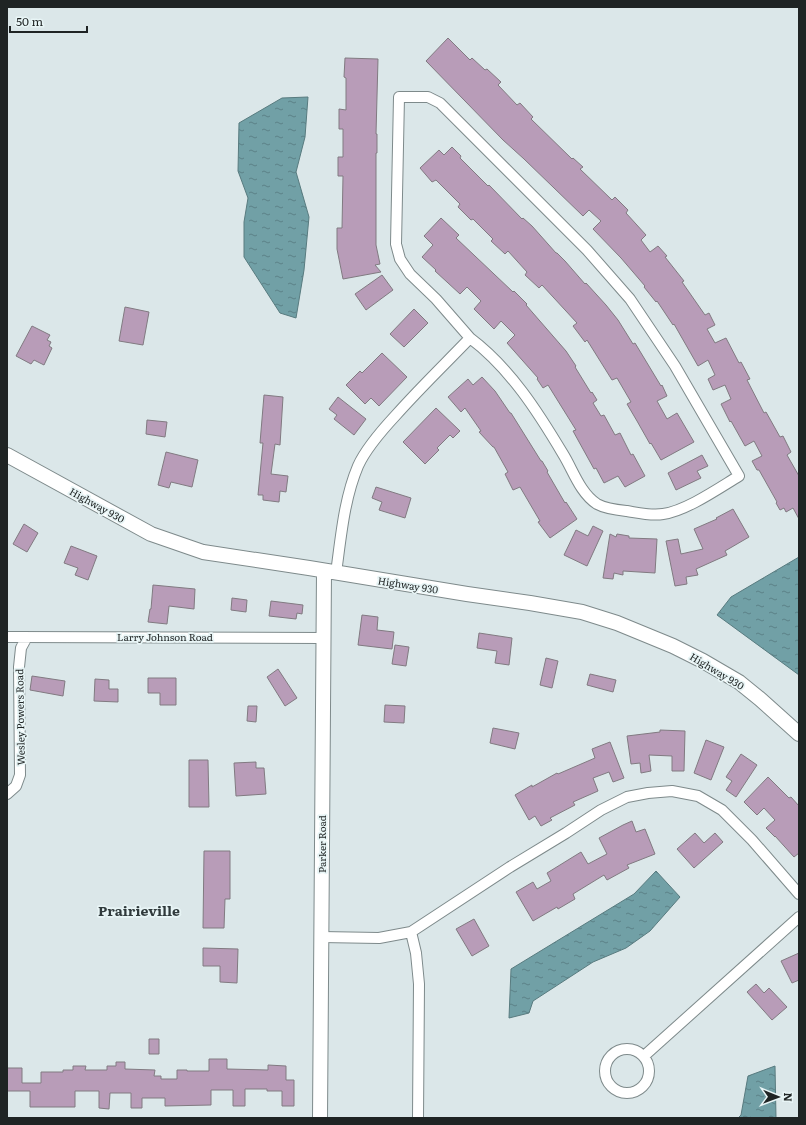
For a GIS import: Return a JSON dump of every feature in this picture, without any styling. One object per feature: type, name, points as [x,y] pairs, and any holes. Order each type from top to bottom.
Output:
[{"type":"street","points":[[399,97],[428,97],[440,103],[587,250],[630,299],[647,324],[675,366],[739,476],[682,508],[662,514],[648,514],[616,510],[597,504],[584,490],[564,454],[519,387],[483,348],[470,338],[436,299],[410,274],[400,259],[396,244],[399,97]]},
{"type":"street","points":[[329,572],[352,483],[359,464],[380,432],[470,338]]},
{"type":"street","name":"Highway 930","points":[[7,455],[151,534],[203,552],[582,612],[617,623],[673,646],[739,682],[799,734]]},
{"type":"street","name":"Parker Road","points":[[320,1118],[324,572],[329,572]]},
{"type":"street","name":"Larry Johnson Road","points":[[7,637],[324,638]]},
{"type":"street","name":"Wesley Powers Road","points":[[7,794],[16,786],[20,775],[19,667],[21,648],[27,637]]},
{"type":"street","points":[[321,937],[379,938],[411,932],[510,867],[601,810],[627,797],[648,793],[672,791],[698,796],[722,810],[752,840],[799,894]]},
{"type":"street","points":[[644,1056],[799,917]]},
{"type":"street","points":[[411,932],[416,953],[419,984],[418,1118]]},
{"type":"street","points":[[623,1049],[631,1049],[644,1056],[648,1062],[649,1077],[641,1089],[628,1094],[614,1090],[606,1078],[605,1070],[606,1063],[610,1056],[623,1049]]},
{"type":"water","points":[[308,97],[305,137],[296,172],[309,217],[304,270],[296,318],[280,313],[244,257],[244,222],[248,198],[238,171],[239,123],[282,98]]},
{"type":"water","points":[[799,557],[799,675],[717,615],[731,597]]},
{"type":"water","points":[[656,871],[680,897],[650,931],[626,948],[593,962],[533,1001],[529,1013],[509,1018],[511,969],[634,894]]},
{"type":"water","points":[[775,1066],[776,1118],[738,1118],[741,1115],[748,1076]]},
{"type":"building","points":[[448,38],[470,60],[472,58],[501,82],[498,85],[517,105],[520,103],[533,117],[531,119],[572,159],[573,158],[583,167],[580,169],[612,200],[615,197],[628,210],[626,213],[646,235],[641,240],[650,252],[658,246],[667,256],[665,257],[684,281],[682,282],[705,315],[709,313],[715,325],[707,329],[715,343],[726,338],[739,363],[741,362],[750,379],[747,380],[764,413],[766,412],[780,437],[783,436],[791,452],[787,455],[799,476],[799,519],[793,508],[786,512],[784,508],[780,510],[759,470],[757,470],[752,461],[762,456],[754,441],[745,446],[731,421],[730,422],[721,404],[731,399],[725,385],[713,390],[708,379],[715,375],[708,360],[698,366],[674,324],[673,325],[657,301],[656,302],[644,287],[645,286],[621,258],[593,229],[601,221],[589,210],[583,216],[503,140],[426,61]]},
{"type":"building","points":[[345,58],[378,59],[376,245],[380,264],[375,265],[381,272],[343,279],[337,249],[337,228],[342,228],[343,176],[338,176],[338,157],[343,157],[343,129],[339,129],[339,109],[346,110],[346,78],[344,77]]},
{"type":"building","points":[[452,147],[461,156],[460,158],[488,186],[489,185],[522,219],[523,218],[532,226],[606,305],[618,320],[633,344],[635,343],[661,386],[662,385],[667,396],[657,401],[667,419],[677,413],[694,442],[661,460],[627,404],[631,402],[617,378],[612,380],[587,340],[585,342],[573,326],[577,323],[542,285],[539,288],[525,275],[527,272],[508,251],[505,254],[491,241],[493,239],[473,219],[471,220],[458,207],[460,204],[436,180],[432,182],[420,168],[439,150],[444,155]]},
{"type":"building","points":[[441,218],[459,235],[456,238],[527,304],[526,305],[566,351],[591,393],[592,392],[597,400],[593,403],[601,416],[604,415],[615,435],[620,433],[631,455],[633,454],[645,476],[625,487],[618,476],[604,483],[596,468],[594,469],[573,431],[576,430],[548,385],[543,388],[537,379],[538,378],[507,343],[515,335],[501,321],[494,329],[474,309],[481,301],[467,287],[460,294],[422,257],[433,245],[424,236]]},
{"type":"building","points":[[382,275],[393,290],[366,310],[355,294]]},
{"type":"building","points":[[125,307],[149,312],[143,345],[119,341]]},
{"type":"building","points":[[414,309],[428,323],[404,347],[390,334]]},
{"type":"building","points":[[32,326],[50,335],[47,340],[51,342],[49,346],[52,348],[44,365],[34,360],[31,364],[16,356]]},
{"type":"building","points":[[382,353],[407,377],[379,406],[371,398],[365,404],[346,385],[360,371],[362,373]]},
{"type":"building","points":[[482,377],[495,391],[511,413],[548,471],[547,472],[565,503],[566,502],[577,519],[550,538],[538,522],[540,521],[520,487],[513,490],[505,474],[508,472],[494,447],[479,432],[481,431],[465,408],[461,412],[448,397],[468,379],[473,385]]},
{"type":"building","points":[[264,395],[283,397],[280,445],[275,444],[271,474],[288,476],[286,492],[280,491],[279,502],[263,500],[263,495],[258,495],[263,443],[260,443]]},
{"type":"building","points":[[338,397],[366,419],[354,435],[334,419],[337,415],[329,409]]},
{"type":"building","points":[[436,408],[460,431],[453,438],[450,435],[437,448],[439,450],[425,464],[403,442]]},
{"type":"building","points":[[147,420],[167,422],[165,437],[146,434]]},
{"type":"building","points":[[166,452],[198,460],[192,487],[171,482],[169,488],[158,485]]},
{"type":"building","points":[[702,455],[708,466],[697,471],[701,478],[676,490],[668,473]]},
{"type":"building","points":[[376,487],[411,498],[405,518],[379,510],[382,502],[372,498]]},
{"type":"building","points":[[733,509],[749,537],[725,551],[727,555],[696,569],[698,575],[686,577],[687,584],[675,586],[666,541],[678,539],[681,554],[703,549],[694,529],[717,519],[716,518]]},
{"type":"building","points":[[24,524],[38,533],[27,552],[13,544]]},
{"type":"building","points":[[593,526],[603,531],[587,566],[564,555],[576,530],[588,536]]},
{"type":"building","points":[[610,534],[616,537],[617,534],[629,536],[629,538],[657,539],[655,573],[623,571],[623,575],[614,573],[613,579],[603,578]]},
{"type":"building","points":[[71,546],[97,556],[88,580],[75,575],[78,568],[64,563]]},
{"type":"building","points":[[153,585],[195,589],[194,609],[169,606],[167,624],[148,622],[151,609]]},
{"type":"building","points":[[232,598],[247,600],[246,612],[231,610]]},
{"type":"building","points":[[271,601],[303,605],[302,614],[297,613],[296,619],[269,616]]},
{"type":"building","points":[[362,615],[378,617],[377,630],[394,632],[392,649],[358,645]]},
{"type":"building","points":[[479,633],[512,638],[509,665],[495,663],[497,651],[477,648]]},
{"type":"building","points":[[395,645],[409,647],[406,666],[392,664]]},
{"type":"building","points":[[546,658],[558,661],[552,688],[540,685]]},
{"type":"building","points":[[278,669],[297,698],[285,706],[267,677]]},
{"type":"building","points":[[590,674],[616,680],[613,692],[587,685]]},
{"type":"building","points":[[32,676],[65,681],[63,696],[30,690]]},
{"type":"building","points":[[148,678],[176,678],[176,705],[160,705],[160,693],[148,693]]},
{"type":"building","points":[[95,679],[109,680],[109,689],[118,689],[118,702],[94,701]]},
{"type":"building","points":[[385,705],[405,706],[404,723],[384,722]]},
{"type":"building","points":[[248,706],[257,706],[256,722],[247,721]]},
{"type":"building","points":[[493,728],[519,733],[515,749],[490,743]]},
{"type":"building","points":[[660,730],[685,731],[684,771],[672,771],[672,756],[649,755],[651,771],[641,773],[640,763],[631,764],[627,736],[660,732]]},
{"type":"building","points":[[706,740],[724,747],[711,780],[694,773]]},
{"type":"building","points":[[610,742],[624,778],[613,782],[609,772],[593,778],[598,791],[573,802],[575,805],[550,818],[552,820],[541,826],[535,816],[529,820],[515,795],[557,773],[558,774],[595,758],[592,749]]},
{"type":"building","points":[[741,754],[757,765],[736,797],[726,790],[732,781],[726,777]]},
{"type":"building","points":[[189,760],[208,760],[209,807],[189,807]]},
{"type":"building","points":[[256,762],[256,768],[264,768],[266,794],[236,796],[234,763]]},
{"type":"building","points":[[768,777],[799,806],[799,853],[794,857],[766,828],[775,820],[764,808],[757,815],[744,802]]},
{"type":"building","points":[[632,821],[636,832],[645,829],[655,854],[627,865],[629,868],[607,880],[604,875],[573,894],[575,899],[558,909],[557,907],[533,921],[516,892],[533,882],[537,889],[551,881],[547,873],[581,852],[588,864],[607,854],[599,838]]},
{"type":"building","points":[[695,833],[704,843],[715,833],[723,842],[694,868],[677,849]]},
{"type":"building","points":[[204,851],[230,851],[230,899],[225,899],[224,928],[203,928]]},
{"type":"building","points":[[474,919],[489,946],[472,956],[456,929]]},
{"type":"building","points":[[203,948],[238,949],[237,983],[220,982],[220,966],[203,966]]},
{"type":"building","points":[[799,953],[799,980],[792,983],[781,961]]},
{"type":"building","points":[[756,984],[764,993],[769,988],[787,1007],[772,1020],[747,992]]},
{"type":"building","points":[[149,1039],[159,1039],[159,1054],[149,1054]]},
{"type":"building","points":[[209,1059],[227,1059],[227,1069],[268,1070],[268,1065],[286,1066],[286,1080],[294,1080],[294,1106],[282,1106],[282,1091],[267,1091],[267,1089],[245,1089],[245,1106],[233,1106],[233,1090],[211,1090],[211,1105],[165,1106],[165,1098],[142,1098],[142,1108],[131,1108],[131,1093],[110,1093],[109,1109],[99,1108],[99,1091],[75,1091],[75,1107],[30,1107],[30,1091],[7,1091],[7,1068],[22,1068],[22,1083],[41,1083],[41,1072],[63,1072],[63,1070],[73,1070],[73,1066],[86,1066],[85,1070],[107,1070],[107,1066],[116,1066],[116,1062],[125,1062],[125,1069],[155,1070],[154,1076],[161,1076],[161,1079],[177,1079],[177,1070],[209,1071]]},
{"type":"district","name":"Prairieville","points":[[139,911]]}]
